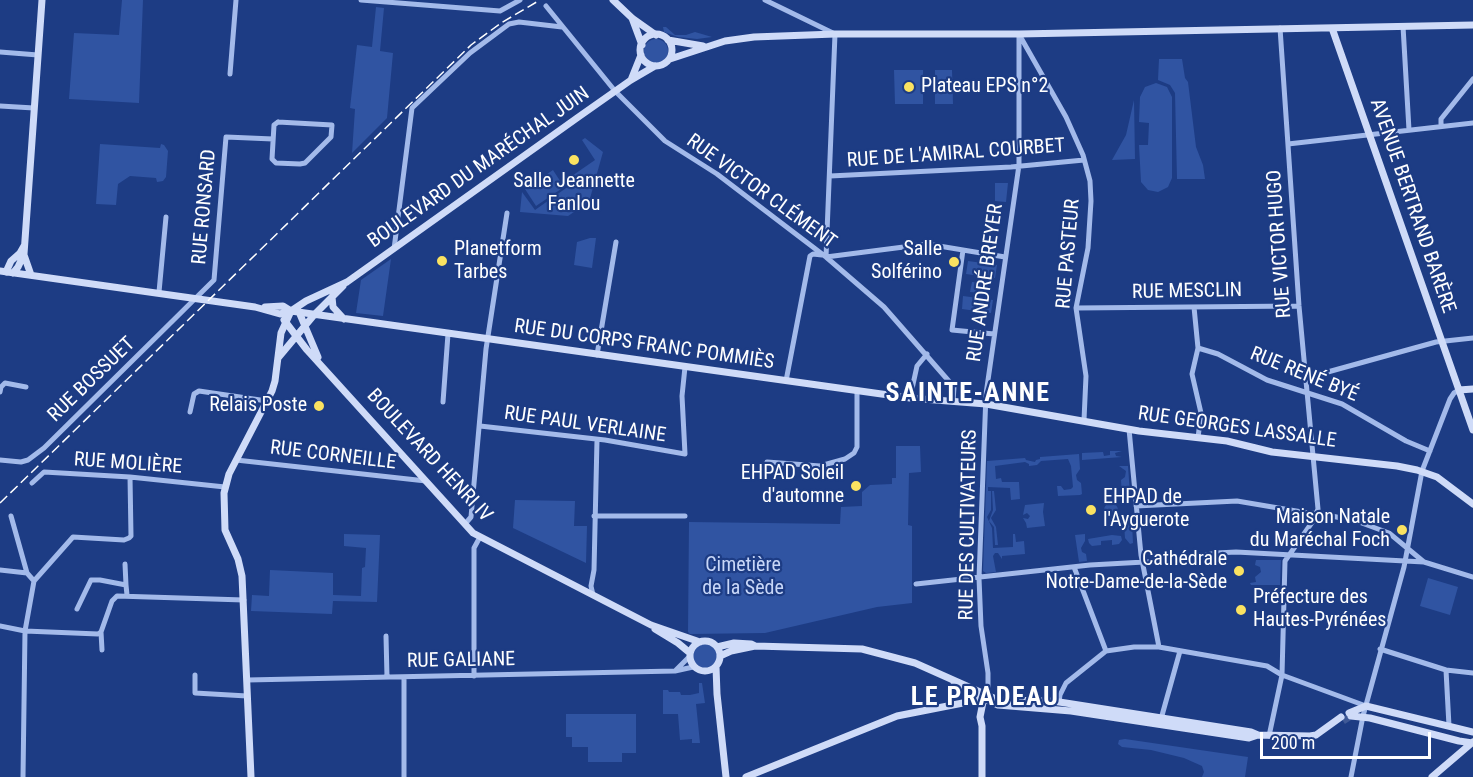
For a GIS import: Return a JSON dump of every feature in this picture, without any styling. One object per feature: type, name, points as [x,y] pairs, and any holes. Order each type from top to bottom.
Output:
[{"type":"main road","points":[[32,275],[24,254],[42,0]]},
{"type":"main road","points":[[614,0],[632,18],[656,35],[668,40],[708,46]]},
{"type":"main road","points":[[631,80],[642,45],[632,18]]},
{"type":"main road","points":[[641,54],[646,63],[655,66],[708,46],[754,37],[835,34],[1019,34],[1473,25]]},
{"type":"main road","name":"AVENUE BERTRAND BARÈRE","points":[[1332,27],[1473,430]]},
{"type":"main road","points":[[642,45],[647,38],[656,35]]},
{"type":"main road","points":[[668,40],[672,49],[670,59]]},
{"type":"main road","name":"BOULEVARD DU MARÉCHAL JUIN","points":[[295,312],[306,301],[346,282],[615,91],[655,66]]},
{"type":"main road","points":[[6,272],[7,266],[20,253],[25,244]]},
{"type":"main road","points":[[6,272],[24,254]]},
{"type":"main road","name":"RUE DU CORPS FRANC POMMIÈS","points":[[6,272],[159,292],[255,307],[280,314],[295,312],[910,398],[986,404]]},
{"type":"main road","name":"BOULEVARD DU MARÉCHAL JUIN","points":[[277,360],[314,315],[346,282]]},
{"type":"main road","points":[[332,297],[334,310],[344,319]]},
{"type":"main road","name":"RUE DU CORPS FRANC POMMIÈS","points":[[255,307],[283,306],[295,312]]},
{"type":"main road","points":[[250,777],[244,600],[239,563],[225,530],[223,510],[225,488],[236,460],[275,381],[281,333],[285,321],[295,312]]},
{"type":"main road","name":"BOULEVARD HENRI IV","points":[[295,312],[321,363]]},
{"type":"main road","name":"BOULEVARD HENRI IV","points":[[280,314],[307,350],[473,533],[651,625],[678,643],[689,655]]},
{"type":"main road","points":[[284,350],[296,347],[307,350]]},
{"type":"main road","points":[[1459,390],[1473,389]]},
{"type":"main road","name":"RUE GEORGES LASSALLE","points":[[986,404],[1129,429],[1227,441],[1272,452],[1397,465],[1422,471],[1447,483],[1473,504]]},
{"type":"main road","name":"BOULEVARD HENRI IV","points":[[651,625],[700,642]]},
{"type":"main road","points":[[717,694],[711,678],[705,672],[693,667],[689,655],[693,646],[700,642],[709,642],[717,647],[720,656],[716,667],[717,694],[726,777]]},
{"type":"main road","points":[[717,647],[734,643],[755,646]]},
{"type":"main road","points":[[720,656],[755,646],[862,649],[915,663],[998,705],[1071,711],[1249,738],[1258,735]]},
{"type":"main road","points":[[705,672],[716,667]]},
{"type":"main road","points":[[982,777],[980,715],[984,697]]},
{"type":"main road","points":[[746,777],[897,716],[958,705],[984,697],[998,700],[1059,702],[1269,736],[1316,735],[1340,720]]},
{"type":"main road","points":[[1473,732],[1366,706],[1350,715],[1473,743]]},
{"type":"main road","points":[[1432,777],[1473,743]]},
{"type":"street","points":[[230,74],[236,0]]},
{"type":"street","points":[[361,0],[500,11],[520,0]]},
{"type":"street","points":[[765,0],[835,34],[825,257]]},
{"type":"street","name":"RUE VICTOR CLÉMENT","points":[[546,6],[615,91],[665,141],[717,174],[825,257],[884,308],[954,387],[953,402]]},
{"type":"street","points":[[394,249],[412,108],[470,53],[509,24],[519,22],[562,27]]},
{"type":"street","points":[[1403,26],[1409,130]]},
{"type":"street","name":"RUE VICTOR HUGO","points":[[1280,28],[1299,306],[1317,483],[1317,514]]},
{"type":"street","name":"RUE PASTEUR","points":[[1019,34],[1066,117],[1084,160],[1090,190],[1089,233],[1076,308],[1086,376],[1084,420]]},
{"type":"street","name":"RUE ANDRÉ BREYER","points":[[986,404],[993,334],[1019,165],[1019,34]]},
{"type":"street","points":[[0,52],[38,55]]},
{"type":"street","points":[[1441,126],[1441,119],[1473,79]]},
{"type":"street","points":[[0,106],[34,108]]},
{"type":"street","points":[[278,122],[332,125],[331,137],[305,163],[300,165],[273,162],[273,139],[274,125],[278,122]]},
{"type":"street","points":[[1288,144],[1473,123]]},
{"type":"street","name":"RUE RONSARD","points":[[214,280],[226,137],[273,139]]},
{"type":"street","name":"RUE DE L'AMIRAL COURBET","points":[[830,176],[1084,160]]},
{"type":"street","points":[[465,524],[471,517],[487,340],[491,328],[507,213]]},
{"type":"street","points":[[159,292],[166,217]]},
{"type":"street","points":[[597,355],[616,242]]},
{"type":"street","points":[[786,381],[810,256],[813,254],[825,257],[927,244],[1005,257]]},
{"type":"street","points":[[963,250],[952,330],[993,334]]},
{"type":"street","name":"RUE BOSSUET","points":[[0,460],[21,462],[28,460],[46,445],[214,280]]},
{"type":"street","name":"RUE MESCLIN","points":[[1076,308],[1299,306]]},
{"type":"street","points":[[1194,307],[1198,348],[1192,374],[1201,413],[1198,438]]},
{"type":"street","points":[[443,402],[448,334]]},
{"type":"street","points":[[1306,378],[1442,341],[1473,338]]},
{"type":"street","name":"RUE RENÉ BYÉ","points":[[1198,348],[1218,354],[1267,380],[1342,404],[1406,441],[1430,451]]},
{"type":"street","points":[[910,398],[917,366],[927,354]]},
{"type":"street","name":"RUE PAUL VERLAINE","points":[[480,426],[597,440],[685,454],[682,396],[685,367]]},
{"type":"street","points":[[0,392],[1,387],[5,384],[26,387]]},
{"type":"street","points":[[767,462],[820,465],[838,461],[854,453],[857,447],[857,390]]},
{"type":"street","points":[[1350,777],[1380,649],[1404,561],[1422,471],[1450,399],[1459,390]]},
{"type":"street","points":[[190,412],[194,394],[199,391],[267,401]]},
{"type":"street","name":"RUE DES CULTIVATEURS","points":[[984,697],[988,682],[979,578],[986,404]]},
{"type":"street","points":[[1129,429],[1142,561],[1159,648]]},
{"type":"street","points":[[593,595],[591,586],[594,570],[597,440]]},
{"type":"street","name":"RUE CORNEILLE","points":[[236,460],[426,481]]},
{"type":"street","name":"RUE MOLIÈRE","points":[[32,483],[44,472],[130,477],[225,488]]},
{"type":"street","points":[[23,777],[25,631],[34,581],[73,537],[124,540],[131,536],[130,477]]},
{"type":"street","points":[[1136,506],[1237,501],[1317,514],[1374,526],[1389,533],[1424,562]]},
{"type":"street","points":[[1269,736],[1282,675],[1285,561],[1317,514]]},
{"type":"street","points":[[11,516],[27,573],[34,581]]},
{"type":"street","points":[[594,516],[685,516]]},
{"type":"street","points":[[474,676],[474,548],[480,537]]},
{"type":"street","points":[[916,584],[1074,567],[1181,560],[1236,552],[1424,562],[1473,577]]},
{"type":"street","points":[[125,564],[127,595]]},
{"type":"street","points":[[1074,567],[1106,651]]},
{"type":"street","points":[[0,570],[27,573]]},
{"type":"street","points":[[77,609],[91,580],[126,585]]},
{"type":"street","points":[[102,650],[101,632],[112,601],[117,596],[244,600]]},
{"type":"street","points":[[0,626],[25,631],[98,634],[101,632]]},
{"type":"street","points":[[386,636],[387,677]]},
{"type":"street","points":[[1059,702],[1066,683],[1106,651],[1125,647],[1159,648],[1267,666],[1282,675],[1366,706]]},
{"type":"street","points":[[1380,649],[1446,670],[1473,673]]},
{"type":"street","points":[[1155,723],[1161,718],[1180,651]]},
{"type":"street","points":[[675,672],[689,655]]},
{"type":"street","name":"RUE GALIANE","points":[[247,680],[675,672],[693,667]]},
{"type":"street","points":[[1446,670],[1449,726]]},
{"type":"street","points":[[195,675],[195,693],[247,696]]},
{"type":"street","points":[[404,677],[404,777]]},
{"type":"green space","points":[[122,0],[143,0],[139,103],[69,99],[74,33],[119,35]]},
{"type":"green space","points":[[376,7],[384,8],[380,51],[393,53],[387,118],[352,153],[355,109],[350,108],[357,45],[372,47]]},
{"type":"green space","points":[[663,27],[675,35],[695,32],[712,37],[697,39],[678,37],[664,32]]},
{"type":"green space","points":[[656,39],[665,42],[668,51],[665,60],[656,63],[647,60],[644,51],[647,42]]},
{"type":"green space","points":[[1159,59],[1182,59],[1185,78],[1188,82],[1196,147],[1203,165],[1205,179],[1177,179],[1175,93],[1170,85],[1158,80]]},
{"type":"green space","name":"Plateau EPS n°2","points":[[894,70],[923,70],[923,104],[895,104]]},
{"type":"green space","points":[[935,70],[952,70],[953,104],[935,104]]},
{"type":"green space","points":[[1156,83],[1167,87],[1172,97],[1172,178],[1168,187],[1158,192],[1148,190],[1141,182],[1139,145],[1148,145],[1149,123],[1139,122],[1140,97],[1145,87]]},
{"type":"green space","points":[[1134,100],[1135,159],[1112,160],[1126,135]]},
{"type":"green space","points":[[585,138],[603,152],[589,202],[568,216],[520,212],[522,192],[535,210],[569,186],[566,180],[595,160],[582,140]]},
{"type":"green space","points":[[100,144],[160,148],[161,144],[164,145],[168,151],[166,177],[163,181],[157,182],[156,178],[130,176],[118,184],[116,205],[96,204]]},
{"type":"green space","points":[[553,170],[564,187],[536,206],[525,189]]},
{"type":"green space","points":[[995,183],[1008,183],[1006,202],[995,201]]},
{"type":"green space","points":[[596,238],[592,268],[574,265],[577,242]]},
{"type":"green space","points":[[391,259],[383,316],[356,313],[361,280]]},
{"type":"green space","points":[[968,261],[997,265],[995,278],[966,274]]},
{"type":"green space","points":[[972,282],[985,283],[984,293],[970,292]]},
{"type":"green space","points":[[963,296],[993,300],[991,313],[962,309]]},
{"type":"green space","name":"Cimetière de la Sède","points":[[896,446],[920,446],[921,472],[909,473],[908,525],[912,526],[912,603],[877,607],[765,633],[690,634],[688,632],[689,522],[840,524],[841,507],[862,506],[862,492],[870,485],[892,484],[892,478],[896,478]]},
{"type":"green space","points":[[1110,451],[1122,451],[1115,453],[1116,456],[1122,457],[1082,460],[1082,453],[1103,452],[1104,456],[1110,455]]},
{"type":"green space","points":[[1079,454],[1080,469],[1076,475],[1077,480],[1081,483],[1082,494],[1080,495],[1058,496],[1057,486],[1061,486],[1064,490],[1073,487],[1068,459],[1041,461],[1037,465],[1029,466],[1025,462],[995,466],[996,479],[1001,478],[1002,482],[1019,482],[1020,499],[1011,500],[1010,488],[988,487],[988,491],[991,491],[991,510],[987,517],[992,528],[993,548],[1013,547],[1013,534],[1015,534],[1016,542],[1024,541],[1025,554],[1002,556],[1002,559],[998,553],[995,553],[993,556],[996,572],[983,571],[987,461],[1025,458],[1035,462],[1040,457]]},
{"type":"green space","points":[[1119,466],[1128,466],[1130,494],[1122,495],[1121,480],[1125,477],[1126,471]]},
{"type":"green space","points":[[992,491],[994,491],[996,510],[991,518],[996,527],[998,545],[995,545],[994,527],[989,521],[993,510]]},
{"type":"green space","points":[[515,500],[575,501],[574,526],[587,526],[586,563],[513,528]]},
{"type":"green space","points":[[1044,503],[1045,526],[1027,528],[1023,518],[1028,519],[1030,516],[1027,513],[1023,515],[1025,505]]},
{"type":"green space","points":[[1108,503],[1114,503],[1118,510],[1114,517],[1108,517],[1104,513],[1104,507]]},
{"type":"green space","points":[[1132,523],[1133,543],[1130,544],[1125,538],[1124,524]]},
{"type":"green space","points":[[344,534],[380,535],[377,602],[333,601],[332,614],[251,611],[252,595],[269,596],[270,570],[333,573],[333,595],[361,596],[362,568],[365,567],[366,548],[344,546]]},
{"type":"green space","points":[[1085,534],[1085,541],[1081,548],[1086,554],[1087,561],[1079,562],[1075,535]]},
{"type":"green space","points":[[1112,535],[1121,536],[1122,540],[1119,544],[1112,545],[1112,540],[1101,541],[1101,545],[1092,546],[1089,543],[1088,539]]},
{"type":"green space","points":[[1256,560],[1281,560],[1280,585],[1251,585],[1250,583],[1256,582],[1255,577],[1261,572],[1260,567],[1255,565]]},
{"type":"green space","points":[[1428,578],[1458,587],[1450,615],[1420,606]]},
{"type":"green space","points":[[700,644],[710,644],[717,651],[717,661],[710,668],[700,668],[693,661],[693,651]]},
{"type":"green space","points":[[699,683],[702,683],[705,703],[696,704],[700,743],[692,743],[692,739],[680,740],[678,714],[663,714],[663,690],[690,695],[699,693]]},
{"type":"green space","points":[[566,714],[636,714],[636,753],[622,753],[622,762],[588,762],[588,747],[572,747],[572,737],[566,737]]},
{"type":"green space","points":[[1119,740],[1248,757],[1245,777],[1202,777],[1204,772],[1202,766],[1184,758],[1151,750],[1122,747],[1118,744]]},
{"type":"tunnel","points":[[1343,721],[1351,716]]},
{"type":"railway","points":[[0,503],[471,45],[501,23],[540,0]]},
{"type":"place","name":"Plateau EPS n°2","points":[[909,87]]},
{"type":"place","name":"Salle Jeannette Fanlou","points":[[574,160]]},
{"type":"place","name":"Planetform Tarbes","points":[[442,261]]},
{"type":"place","name":"Salle Solférino","points":[[954,262]]},
{"type":"place","name":"Relais Poste","points":[[319,406]]},
{"type":"place","name":"EHPAD Soleil d'automne","points":[[856,486]]},
{"type":"place","name":"EHPAD de l'Ayguerote","points":[[1091,510]]},
{"type":"place","name":"Maison Natale du Maréchal Foch","points":[[1402,530]]},
{"type":"place","name":"Cathédrale Notre-Dame-de-la-Sède","points":[[1239,571]]},
{"type":"place","name":"Préfecture des Hautes-Pyrénées","points":[[1241,610]]},
{"type":"district","name":"SAINTE-ANNE","points":[[968,394]]},
{"type":"district","name":"LE PRADEAU","points":[[985,698]]}]
